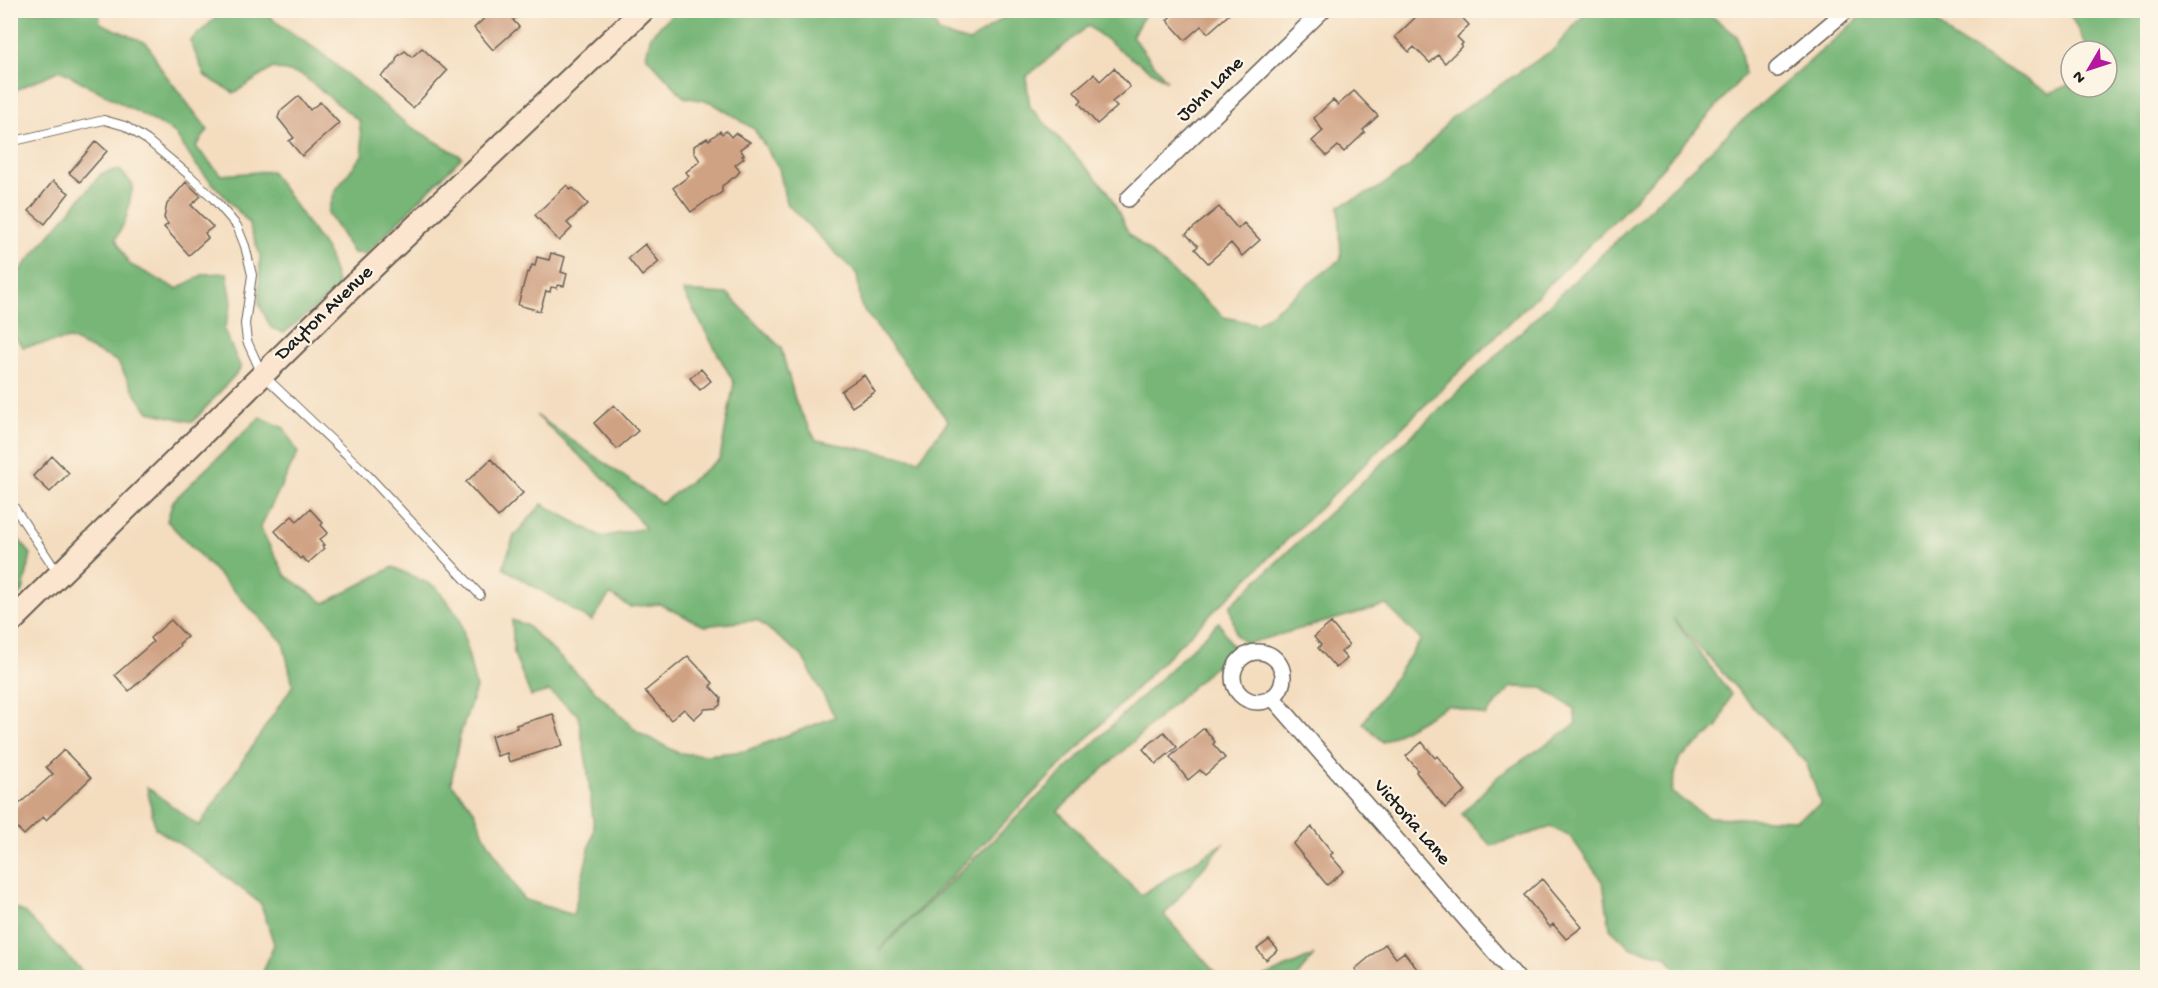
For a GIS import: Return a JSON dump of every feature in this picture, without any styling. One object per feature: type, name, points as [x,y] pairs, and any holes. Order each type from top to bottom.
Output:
[{"type":"street","name":"Dayton Avenue","points":[[10,623],[262,374],[643,10]]},
{"type":"street","points":[[1777,69],[1847,10]]},
{"type":"street","name":"John Lane","points":[[1128,199],[1323,11]]},
{"type":"street","name":"Victoria Lane","points":[[1272,697],[1517,978]]},
{"type":"lane","points":[[10,142],[104,120],[125,126],[147,140],[213,197],[237,226],[245,246],[252,275],[245,324],[247,341],[262,374],[362,469],[480,594]]},
{"type":"lane","points":[[10,501],[60,576]]},
{"type":"green space","points":[[1868,10],[1926,11],[1952,37],[2050,93],[2059,89],[2059,99],[2119,99],[2119,39],[2083,39],[2068,11],[2147,11],[2147,977],[1684,977],[1665,956],[1631,948],[1610,928],[1603,883],[1571,837],[1551,827],[1491,846],[1462,814],[1497,777],[1576,724],[1574,709],[1543,688],[1512,687],[1485,716],[1448,705],[1383,742],[1363,723],[1421,640],[1386,605],[1246,644],[1236,635],[1230,606],[1736,126]],"holes":[[[1673,618],[1806,762],[1821,804],[1796,820],[1707,817],[1671,792],[1679,759],[1718,727],[1731,694]]]},
{"type":"green space","points":[[10,11],[99,11],[100,23],[147,43],[162,70],[208,130],[196,147],[221,175],[271,171],[327,251],[339,288],[284,333],[271,328],[259,304],[260,255],[248,222],[195,164],[174,132],[60,70],[11,92]]},
{"type":"green space","points":[[218,11],[268,11],[272,19],[320,52],[408,125],[462,157],[366,254],[353,253],[328,213],[335,191],[363,154],[359,121],[302,75],[273,68],[234,93],[205,76],[190,41],[219,15]]},
{"type":"green space","points":[[676,11],[929,11],[939,33],[969,42],[1013,11],[1147,11],[1132,36],[1167,81],[1088,26],[1026,77],[1030,107],[1108,191],[1129,234],[1224,317],[1257,324],[1341,259],[1339,206],[1375,190],[1410,166],[1452,117],[1554,49],[1587,11],[1705,11],[1737,36],[1745,74],[1624,211],[1168,656],[878,951],[1219,622],[1234,650],[1058,811],[1141,895],[1224,843],[1164,915],[1219,977],[261,977],[274,944],[261,904],[200,857],[155,828],[147,787],[199,826],[293,685],[283,642],[167,521],[173,501],[260,417],[284,428],[298,453],[260,528],[286,576],[325,603],[393,567],[436,587],[460,618],[476,688],[460,735],[451,783],[474,810],[485,837],[523,899],[573,915],[594,829],[587,765],[578,715],[549,691],[531,696],[514,654],[512,620],[526,625],[638,732],[678,753],[707,755],[745,751],[835,717],[802,656],[757,620],[704,626],[660,604],[630,607],[610,594],[592,621],[503,568],[514,536],[542,504],[602,537],[645,528],[607,481],[536,415],[662,503],[720,458],[734,383],[683,291],[728,294],[781,348],[796,403],[816,440],[919,460],[948,421],[861,306],[857,274],[786,203],[779,168],[754,129],[711,102],[684,97],[646,56],[651,35]]},
{"type":"green space","points":[[119,169],[133,185],[126,219],[116,239],[129,264],[177,289],[204,274],[227,273],[232,302],[224,330],[241,368],[193,422],[149,412],[117,361],[70,339],[23,347],[11,332],[11,281],[101,174]]},
{"type":"green space","points":[[11,530],[31,554],[23,591],[11,604]]},
{"type":"green space","points":[[11,906],[24,912],[88,977],[11,977]]},
{"type":"green space","points":[[1314,955],[1297,977],[1264,977]]},
{"type":"building","points":[[493,10],[524,10],[513,20],[519,27],[493,50],[474,28]]},
{"type":"building","points":[[1177,10],[1234,10],[1208,33],[1201,26],[1185,40],[1167,20]]},
{"type":"building","points":[[1423,10],[1455,10],[1469,25],[1457,37],[1463,43],[1462,46],[1445,63],[1438,55],[1430,63],[1414,47],[1409,52],[1395,37]]},
{"type":"building","points":[[422,48],[447,71],[413,108],[390,88],[381,76],[405,51],[412,57]]},
{"type":"building","points":[[1114,68],[1130,87],[1112,102],[1117,107],[1097,124],[1079,103],[1082,100],[1074,91],[1094,74],[1100,81]]},
{"type":"building","points":[[1354,91],[1378,116],[1344,152],[1338,146],[1327,156],[1312,141],[1323,131],[1314,118],[1333,100],[1338,105]]},
{"type":"building","points":[[299,96],[310,110],[320,102],[339,123],[302,156],[289,141],[294,138],[278,118],[280,112]]},
{"type":"building","points":[[720,131],[722,134],[726,131],[731,137],[735,133],[750,142],[740,149],[744,158],[735,165],[740,171],[722,186],[722,192],[691,212],[673,188],[689,176],[686,172],[700,161],[694,152],[694,146],[707,138],[709,140]]},
{"type":"building","points":[[96,141],[107,151],[80,182],[69,173]]},
{"type":"building","points":[[53,181],[69,193],[45,224],[29,211]]},
{"type":"building","points":[[186,182],[201,196],[191,205],[213,227],[205,233],[208,238],[189,255],[164,227],[168,224],[164,218],[167,204]]},
{"type":"building","points":[[567,185],[571,190],[573,188],[588,204],[567,223],[572,228],[559,241],[535,215]]},
{"type":"building","points":[[1219,207],[1238,229],[1244,223],[1260,240],[1242,256],[1231,243],[1208,263],[1195,249],[1198,246],[1186,234]]},
{"type":"building","points":[[645,244],[659,262],[642,276],[628,258]]},
{"type":"building","points":[[551,253],[565,257],[561,272],[567,274],[564,286],[558,285],[557,288],[551,287],[550,292],[546,291],[540,311],[518,305],[527,272],[529,273],[532,265],[535,266],[537,257],[549,260]]},
{"type":"building","points":[[701,369],[711,381],[700,390],[690,378]]},
{"type":"building","points":[[864,375],[875,392],[852,407],[841,391]]},
{"type":"building","points":[[614,405],[638,431],[617,449],[594,423]]},
{"type":"building","points":[[52,456],[69,473],[50,492],[33,476]]},
{"type":"building","points":[[491,459],[523,493],[498,517],[466,482]]},
{"type":"building","points":[[310,509],[323,523],[321,525],[328,533],[319,540],[324,545],[322,546],[324,549],[308,563],[302,557],[300,559],[275,531],[292,516],[297,521]]},
{"type":"building","points":[[171,620],[187,637],[179,644],[180,646],[129,691],[115,675],[153,642],[150,638]]},
{"type":"building","points":[[1331,623],[1349,645],[1341,652],[1347,659],[1336,668],[1318,648],[1321,645],[1314,637]]},
{"type":"building","points":[[688,656],[713,683],[710,686],[721,698],[720,705],[716,708],[705,709],[694,719],[684,709],[671,720],[645,691]]},
{"type":"building","points":[[553,714],[563,745],[509,762],[507,753],[497,756],[491,736],[517,728],[516,725]]},
{"type":"building","points":[[1204,728],[1215,742],[1213,744],[1225,758],[1205,775],[1200,770],[1188,780],[1170,757]]},
{"type":"building","points":[[1164,732],[1177,747],[1156,764],[1143,749]]},
{"type":"building","points":[[1422,742],[1435,758],[1437,756],[1466,791],[1445,808],[1406,756]]},
{"type":"building","points":[[64,750],[91,778],[46,820],[43,817],[24,835],[10,821],[10,812],[53,774],[46,767]]},
{"type":"building","points":[[1312,827],[1333,853],[1330,855],[1344,871],[1327,885],[1293,844]]},
{"type":"building","points":[[1542,879],[1582,927],[1566,939],[1553,924],[1550,927],[1524,895]]},
{"type":"building","points":[[1269,940],[1278,950],[1266,960],[1257,949]]},
{"type":"building","points":[[1385,944],[1396,958],[1404,952],[1424,978],[1362,978],[1355,969]]}]
